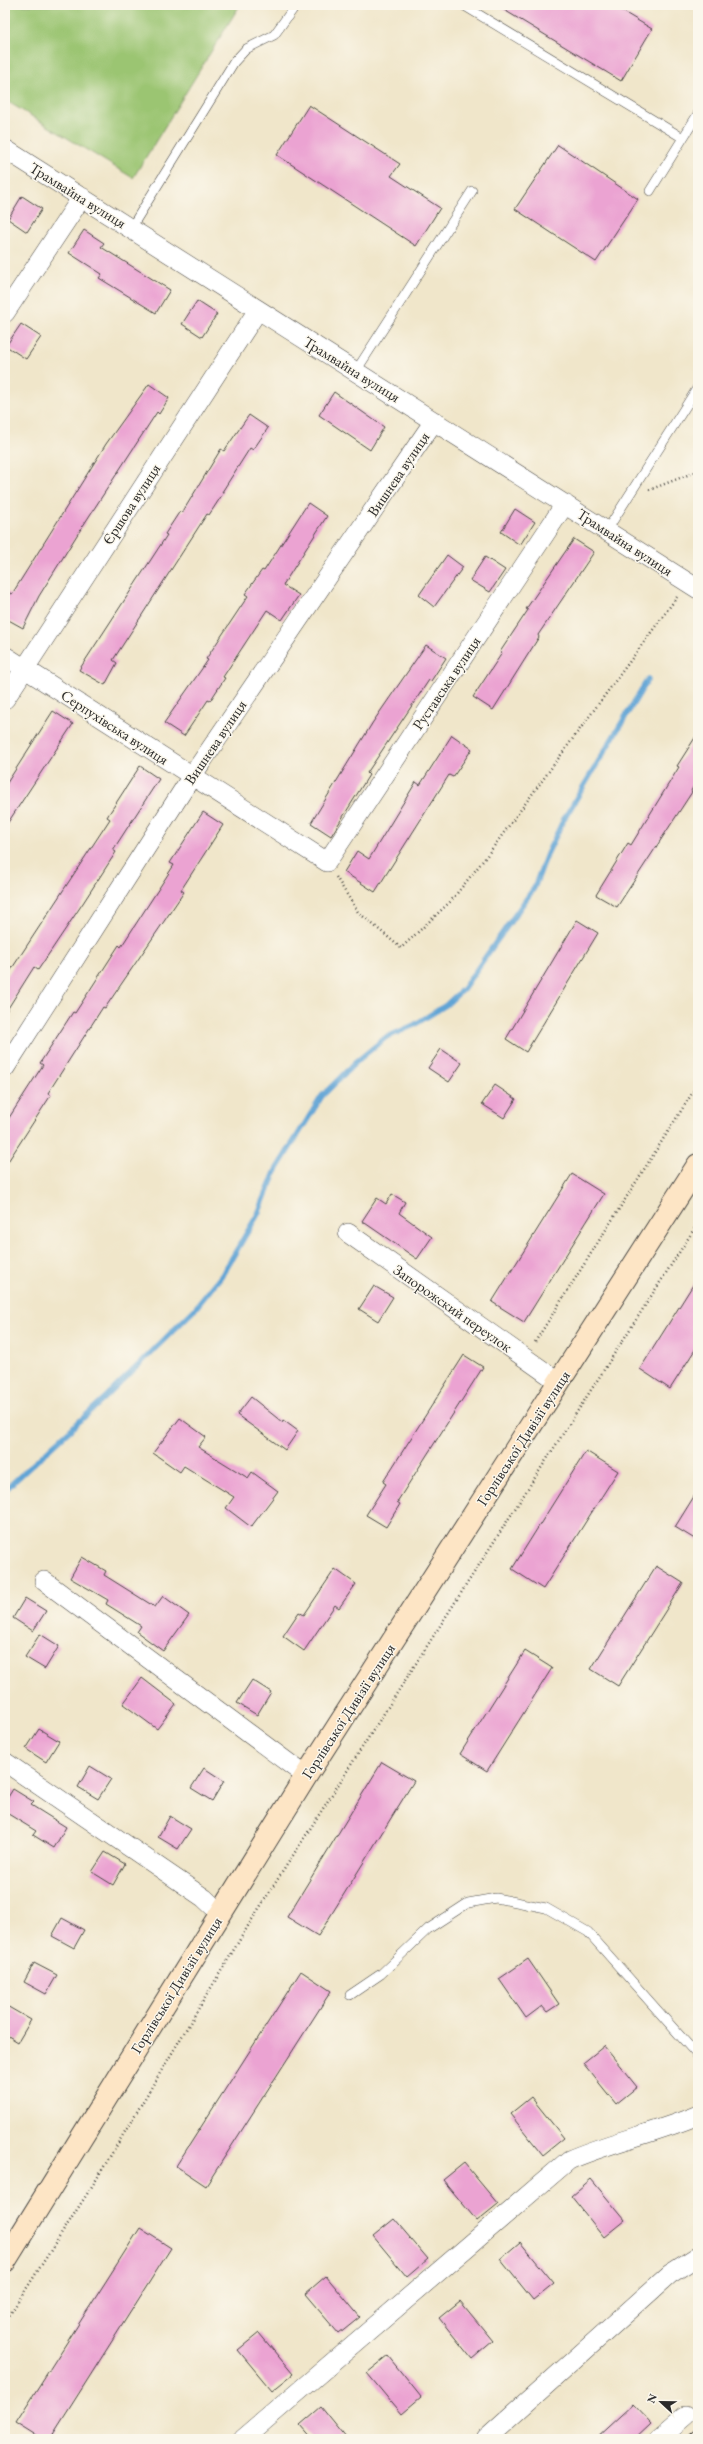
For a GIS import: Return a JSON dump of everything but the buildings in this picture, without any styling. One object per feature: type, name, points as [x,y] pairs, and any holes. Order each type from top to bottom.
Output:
[{"type":"main road","name":"Горлівської Дивізії вулиця","points":[[5,2261],[306,1776],[698,1165]]},
{"type":"street","name":"Трамвайна вулиця","points":[[5,148],[693,585]]},
{"type":"street","points":[[5,313],[82,197]]},
{"type":"street","name":"Єршова вулиця","points":[[5,699],[258,310]]},
{"type":"street","name":"Вишнева вулиця","points":[[5,1068],[192,776],[434,421]]},
{"type":"street","name":"Руставська вулиця","points":[[327,862],[565,504]]},
{"type":"street","name":"Серпухівська вулиця","points":[[5,656],[327,862]]},
{"type":"street","name":"Запорожский переулок","points":[[348,1233],[559,1382]]},
{"type":"street","points":[[44,1581],[306,1776]]},
{"type":"street","points":[[5,1762],[204,1898],[220,1913]]},
{"type":"street","points":[[244,2439],[569,2160],[594,2149],[617,2144],[698,2115]]},
{"type":"street","points":[[486,2439],[670,2274],[698,2256]]},
{"type":"street","points":[[658,2439],[686,2415]]},
{"type":"lane","points":[[131,228],[234,62],[246,49],[274,35],[296,5]]},
{"type":"lane","points":[[463,5],[683,138]]},
{"type":"lane","points":[[650,191],[698,114]]},
{"type":"lane","points":[[356,371],[472,191]]},
{"type":"lane","points":[[607,530],[698,387]]},
{"type":"lane","points":[[350,1995],[381,1974],[428,1929],[461,1907],[468,1903],[496,1898],[546,1908],[588,1932],[698,2056]]},
{"type":"path","points":[[628,498],[698,471]]},
{"type":"path","points":[[327,862],[358,912],[402,948],[450,902],[473,874],[693,585]]},
{"type":"path","points":[[525,1358],[698,1084]]},
{"type":"path","points":[[5,2322],[96,2180],[251,1921],[698,1223]]},
{"type":"green space","points":[[5,5],[240,5],[133,178],[5,100]]},
{"type":"waterway","points":[[5,1490],[107,1396],[194,1310],[222,1275],[258,1214],[276,1170],[322,1096],[356,1062],[385,1038],[414,1025],[446,1005],[463,989],[534,888],[547,854],[564,819],[648,679]]},
{"type":"tram line","points":[[685,2439],[698,2428]]}]
